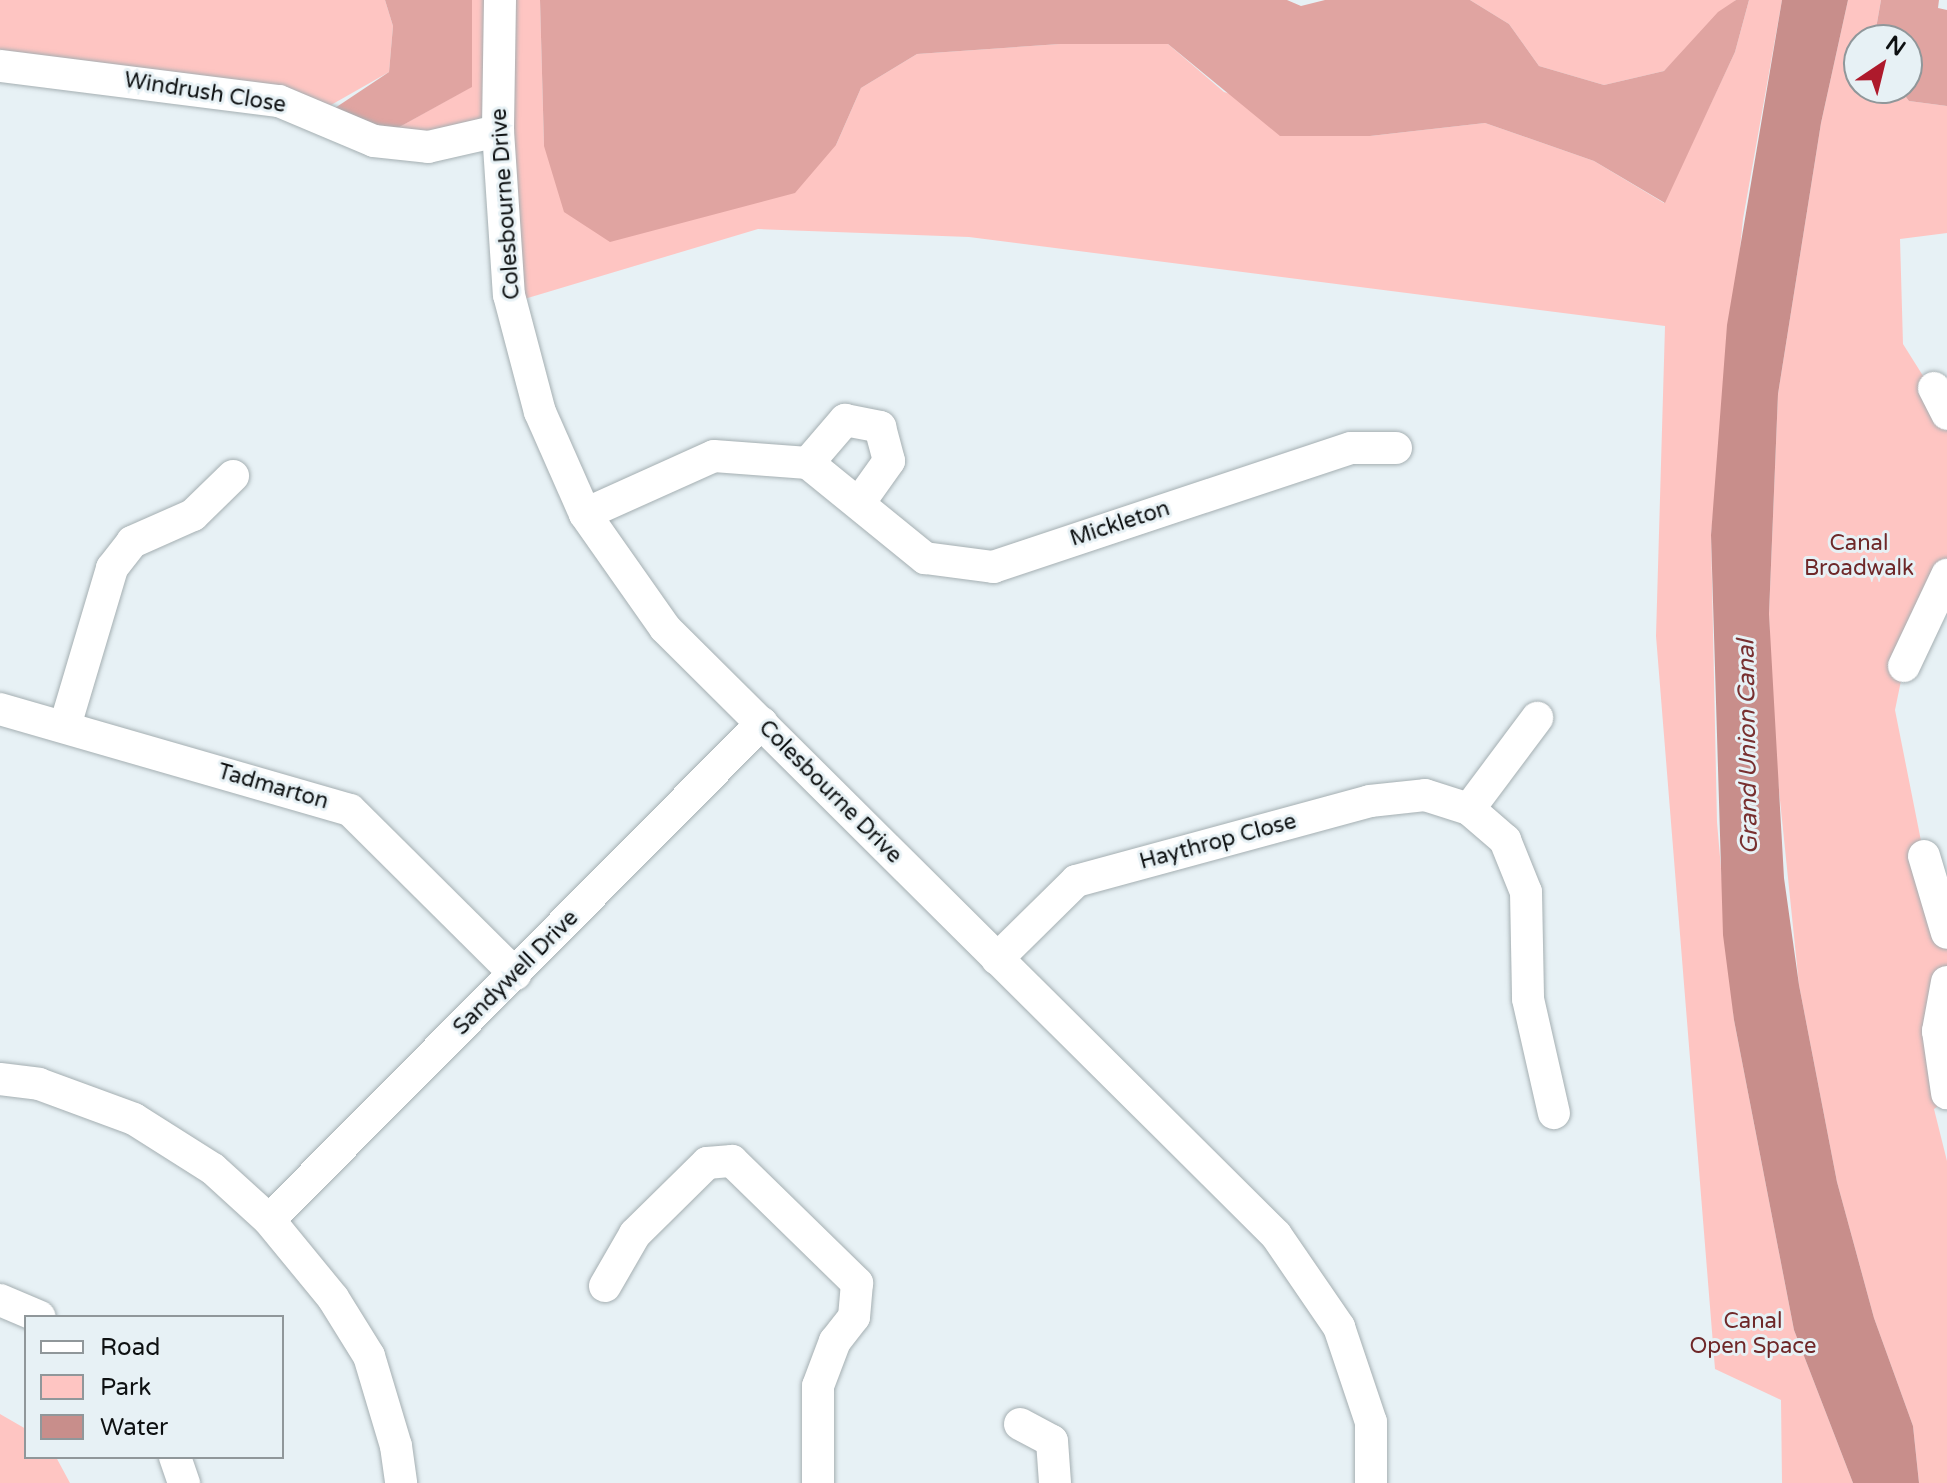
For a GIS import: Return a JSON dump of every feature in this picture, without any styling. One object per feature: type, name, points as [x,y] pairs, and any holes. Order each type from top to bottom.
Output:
[{"type":"street","name":"Colesbourne Drive","points":[[500,0],[498,131],[509,295],[540,412],[585,514],[665,628],[1276,1235],[1339,1327],[1371,1422],[1371,1483]]},
{"type":"street","name":"Windrush Close","points":[[0,66],[279,101],[374,141],[428,147],[498,131]]},
{"type":"street","points":[[585,514],[714,456],[808,463],[845,420],[880,427],[889,461],[859,503]]},
{"type":"street","name":"Mickleton","points":[[808,463],[925,558],[993,567],[1351,448],[1396,448]]},
{"type":"street","points":[[65,726],[112,568],[132,542],[193,515],[233,476]]},
{"type":"street","points":[[1904,666],[1947,575]]},
{"type":"street","name":"Tadmarton","points":[[0,709],[350,810],[515,974]]},
{"type":"street","points":[[1469,809],[1537,718]]},
{"type":"street","name":"Sandywell Drive","points":[[269,1220],[762,723]]},
{"type":"street","name":"Haythrop Close","points":[[997,959],[1076,881],[1370,801],[1425,795],[1469,809],[1505,840],[1526,892],[1528,999],[1554,1113]]},
{"type":"street","points":[[1924,856],[1947,933]]},
{"type":"street","points":[[1947,982],[1938,1031],[1947,1093]]},
{"type":"street","points":[[0,1079],[39,1084],[134,1119],[213,1169],[269,1220],[333,1298],[369,1356],[396,1446],[401,1483]]},
{"type":"street","points":[[605,1286],[635,1234],[707,1163],[732,1161],[857,1283],[854,1317],[835,1341],[818,1386],[818,1483]]},
{"type":"street","points":[[0,1300],[35,1315]]},
{"type":"street","points":[[1020,1424],[1052,1441],[1055,1483]]},
{"type":"street","points":[[176,1459],[184,1483]]},
{"type":"green space","points":[[0,0],[385,0],[393,26],[389,72],[331,105],[0,66]]},
{"type":"green space","name":"Canal Open Space","points":[[472,0],[540,0],[544,146],[836,145],[861,88],[917,54],[1060,44],[1168,44],[1224,92],[1370,136],[1485,123],[1594,161],[1664,203],[1735,52],[1749,0],[1782,0],[1743,219],[1711,535],[1717,822],[1734,1020],[1794,1330],[1853,1483],[1782,1483],[1781,1400],[1715,1369],[1656,636],[1665,326],[969,237],[758,229],[511,303],[498,131],[374,141],[471,87]]},
{"type":"green space","points":[[1470,0],[1736,0],[1664,71],[1604,85],[1539,66],[1509,24]]},
{"type":"green space","name":"Canal Broadwalk","points":[[1848,0],[1881,0],[1877,24],[1843,24],[1843,104],[1923,103],[1947,106],[1947,233],[1900,239],[1903,344],[1947,414],[1947,575],[1904,666],[1895,710],[1924,856],[1947,933],[1947,1100],[1934,1109],[1947,1161],[1947,1483],[1919,1483],[1913,1426],[1874,1318],[1837,1182],[1799,985],[1773,732],[1769,614],[1778,394],[1821,123]]},
{"type":"green space","points":[[0,1414],[24,1428],[24,1459],[57,1459],[70,1483],[0,1483]]},
{"type":"shaded area","points":[[385,0],[472,0],[472,87],[374,141],[332,110],[389,72],[393,26]]},
{"type":"shaded area","points":[[540,0],[1287,0],[1301,6],[1325,0],[1470,0],[1509,24],[1539,66],[1604,85],[1664,71],[1718,12],[1736,0],[1749,0],[1735,52],[1665,203],[1594,161],[1485,123],[1370,136],[1280,136],[1168,44],[1060,44],[917,54],[861,88],[836,145],[795,193],[610,242],[564,212],[544,146]]},
{"type":"shaded area","points":[[1881,0],[1939,0],[1938,8],[1947,10],[1947,106],[1923,103],[1923,24],[1877,24]]},
{"type":"water","name":"Grand Union Canal","points":[[1782,0],[1848,0],[1821,123],[1778,394],[1769,614],[1784,878],[1799,985],[1837,1182],[1874,1318],[1913,1426],[1919,1483],[1853,1483],[1794,1330],[1734,1020],[1723,935],[1711,535],[1727,325]]}]
